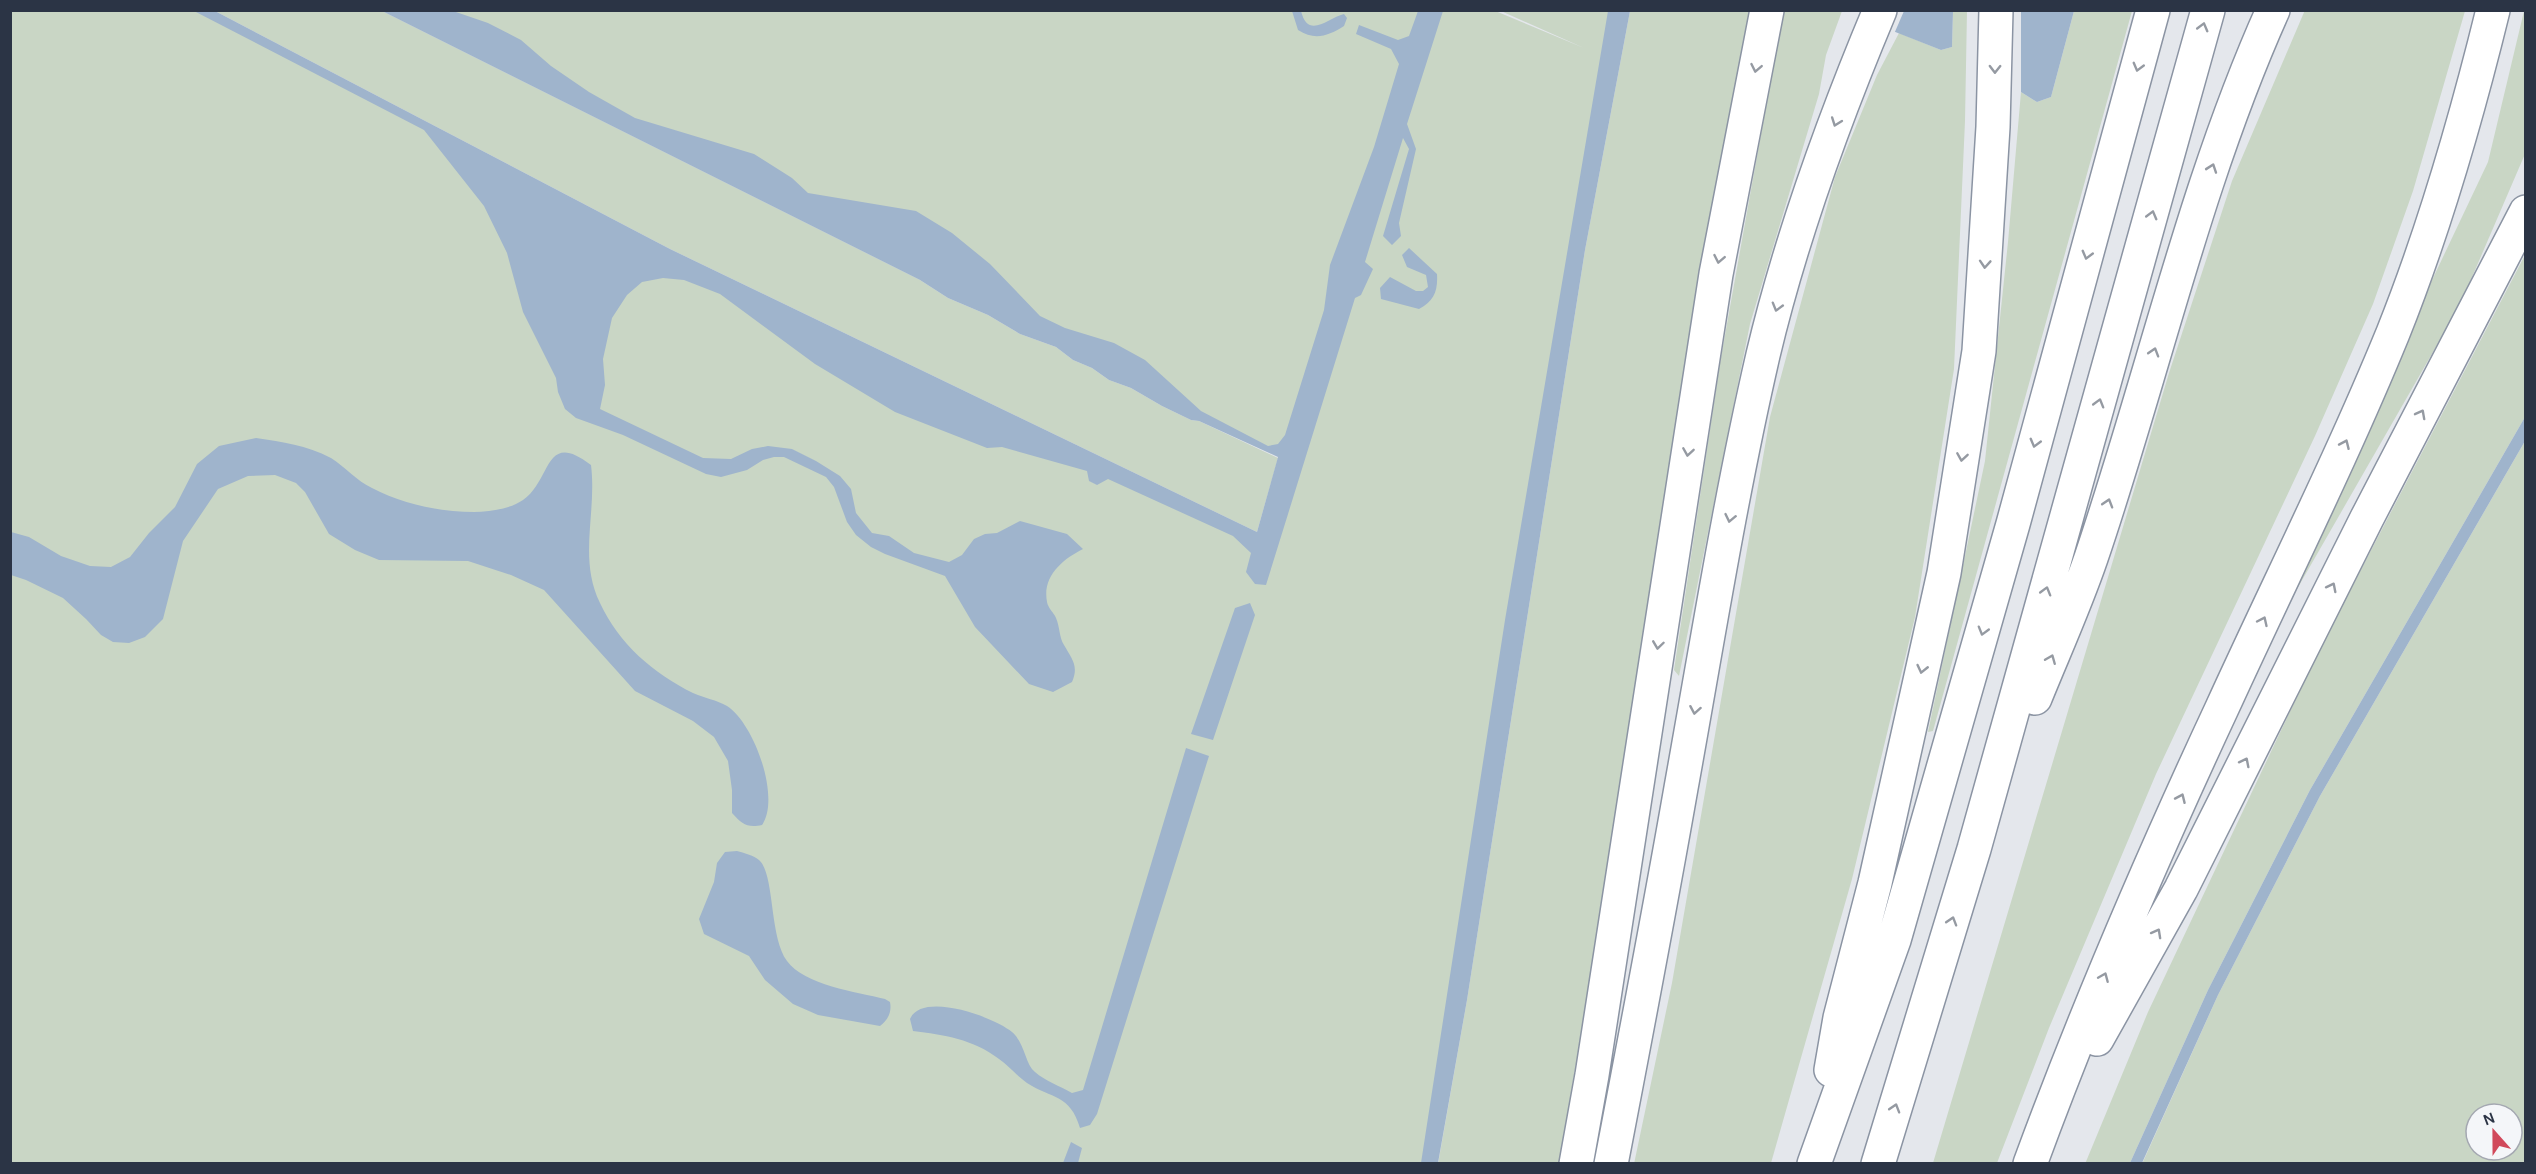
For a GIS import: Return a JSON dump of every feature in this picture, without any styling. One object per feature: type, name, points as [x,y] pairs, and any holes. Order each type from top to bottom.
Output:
[{"type":"highway","points":[[1576,1164],[1592,1075],[1716,274],[1767,10]]},
{"type":"highway","points":[[1611,1164],[1662,898],[1720,568],[1764,353],[1808,199],[1856,67],[1880,10]]},
{"type":"highway","points":[[1815,1159],[1840,1018],[1875,883],[1944,573],[1979,351],[1993,127],[1996,10]]},
{"type":"highway","points":[[1815,1159],[1894,940],[2013,524],[2154,10]]},
{"type":"highway","points":[[1878,1164],[1974,849],[2208,10]]},
{"type":"highway","points":[[1974,849],[2091,559],[2200,202],[2273,10]]},
{"type":"highway","points":[[2032,1156],[2145,879],[2217,718],[2344,448],[2394,330],[2440,201],[2473,92],[2493,10]]},
{"type":"highway","points":[[2032,1156],[2181,889],[2367,518],[2526,212]]},
{"type":"green space","points":[[1493,10],[1584,48],[1501,11],[1621,11],[1430,1163],[11,1163],[10,11],[204,11],[691,265],[1265,542],[1289,461],[399,11]]},
{"type":"green space","points":[[2305,10],[2465,11],[2413,191],[2373,304],[2315,436],[2156,774],[2049,1028],[1997,1163],[1933,1163],[2169,373],[2232,181]]},
{"type":"green space","points":[[215,11],[382,11],[920,280],[948,298],[988,315],[1020,334],[1056,347],[1073,360],[1092,368],[1109,380],[1131,388],[1191,420],[1199,421],[1278,458],[1257,532],[670,249]]},
{"type":"green space","points":[[1630,11],[1750,11],[1720,168],[1665,491],[1619,811],[1559,1163],[1438,1164],[1467,1000],[1585,250]]},
{"type":"green space","points":[[1783,11],[1842,11],[1826,55],[1819,94],[1750,324],[1679,676],[1674,670],[1720,363]]},
{"type":"green space","points":[[1953,11],[1967,11],[1965,121],[1954,369],[1915,617],[1852,879],[1771,1163],[1634,1164],[1672,983],[1770,417],[1835,177],[1877,75],[1899,33],[1941,50],[1952,47]]},
{"type":"green space","points":[[2074,11],[2132,11],[1933,731],[1928,732],[1985,461],[2021,92],[2037,102],[2051,97]]},
{"type":"green space","points":[[2524,11],[2525,154],[2460,305],[2289,603],[2416,314],[2488,162]]},
{"type":"green space","points":[[2525,255],[2525,417],[2310,790],[2208,990],[2130,1163],[2085,1164],[2148,1012],[2319,650]]},
{"type":"green space","points":[[2525,441],[2525,1163],[2142,1164],[2218,995],[2320,796]]},
{"type":"water","points":[[194,11],[215,11],[670,249],[1257,532],[1278,457],[1199,421],[1191,420],[1131,388],[1109,380],[1092,368],[1073,360],[1056,347],[1020,334],[988,315],[948,298],[920,280],[382,11],[453,11],[488,23],[521,40],[551,66],[589,92],[635,118],[754,154],[792,178],[808,193],[916,211],[952,233],[990,264],[1040,316],[1065,328],[1114,343],[1145,360],[1201,411],[1268,446],[1278,444],[1285,435],[1324,310],[1330,265],[1374,147],[1399,64],[1391,49],[1356,34],[1359,25],[1398,40],[1409,36],[1418,11],[1443,11],[1407,124],[1416,149],[1399,223],[1401,236],[1392,245],[1383,236],[1409,149],[1403,138],[1365,262],[1373,269],[1361,295],[1355,298],[1266,585],[1255,584],[1246,572],[1251,553],[1233,536],[1108,479],[1097,485],[1089,481],[1087,471],[1002,447],[987,448],[895,412],[815,364],[720,294],[684,280],[663,278],[642,282],[627,295],[612,318],[603,359],[605,385],[600,409],[703,458],[731,459],[752,449],[768,446],[792,449],[840,476],[851,489],[856,513],[872,533],[889,536],[914,553],[949,562],[962,555],[974,539],[985,534],[997,533],[1020,521],[1067,534],[1083,549],[1068,558],[1056,570],[1051,576],[1046,593],[1061,639],[1074,663],[1075,671],[1072,682],[1053,692],[1029,684],[975,627],[945,576],[885,554],[871,547],[856,535],[847,522],[834,487],[826,477],[784,457],[763,460],[747,470],[721,477],[706,474],[623,435],[576,418],[565,409],[558,392],[556,378],[523,312],[507,253],[484,206],[424,130]]},
{"type":"water","points":[[1292,11],[1301,11],[1304,20],[1313,26],[1344,14],[1347,18],[1344,26],[1327,35],[1316,36],[1298,30]]},
{"type":"water","points":[[1608,11],[1630,11],[1585,250],[1467,1000],[1438,1163],[1421,1163],[1505,620]]},
{"type":"water","points":[[1842,11],[1953,11],[1952,47],[1941,50]]},
{"type":"water","points":[[2021,11],[2074,11],[2051,97],[2037,102],[2021,92]]},
{"type":"water","points":[[1409,248],[1437,274],[1434,295],[1419,309],[1381,299],[1380,288],[1390,277],[1416,291],[1423,291],[1428,287],[1426,275],[1407,267],[1402,255]]},
{"type":"water","points":[[2525,417],[2525,441],[2320,796],[2218,995],[2142,1163],[2130,1163],[2208,990],[2310,790]]},
{"type":"water","points":[[256,438],[313,450],[331,458],[356,478],[384,494],[422,506],[461,512],[499,509],[523,500],[532,491],[556,455],[565,452],[576,455],[591,465],[590,569],[600,603],[617,632],[651,667],[693,693],[727,706],[747,728],[762,762],[766,780],[767,813],[762,825],[745,824],[732,813],[728,761],[714,737],[693,721],[635,691],[544,590],[511,575],[468,561],[379,560],[355,550],[329,534],[305,492],[296,483],[275,475],[248,476],[218,489],[183,541],[163,619],[145,637],[129,643],[113,642],[101,635],[63,598],[11,575],[11,532],[29,537],[61,556],[90,566],[111,567],[130,557],[149,533],[175,507],[197,464],[219,446]]},
{"type":"water","points":[[1250,603],[1255,615],[1213,740],[1191,734],[1235,608]]},
{"type":"water","points":[[1186,748],[1209,756],[1097,1114],[1090,1125],[1080,1128],[1076,1117],[1065,1103],[1027,1083],[989,1052],[969,1042],[913,1031],[910,1019],[917,1011],[928,1007],[943,1007],[959,1009],[990,1020],[1012,1032],[1029,1064],[1039,1075],[1072,1093],[1083,1090]]},
{"type":"water","points":[[737,851],[757,858],[764,867],[768,878],[777,937],[787,961],[795,969],[818,982],[890,1002],[889,1016],[880,1026],[818,1015],[793,1004],[765,980],[749,956],[704,934],[699,919],[714,882],[717,863],[725,852]]},
{"type":"water","points":[[1071,1142],[1082,1148],[1078,1163],[1063,1163]]},
{"type":"pier","points":[[1845,11],[1904,11],[1894,34],[1844,14]]}]
